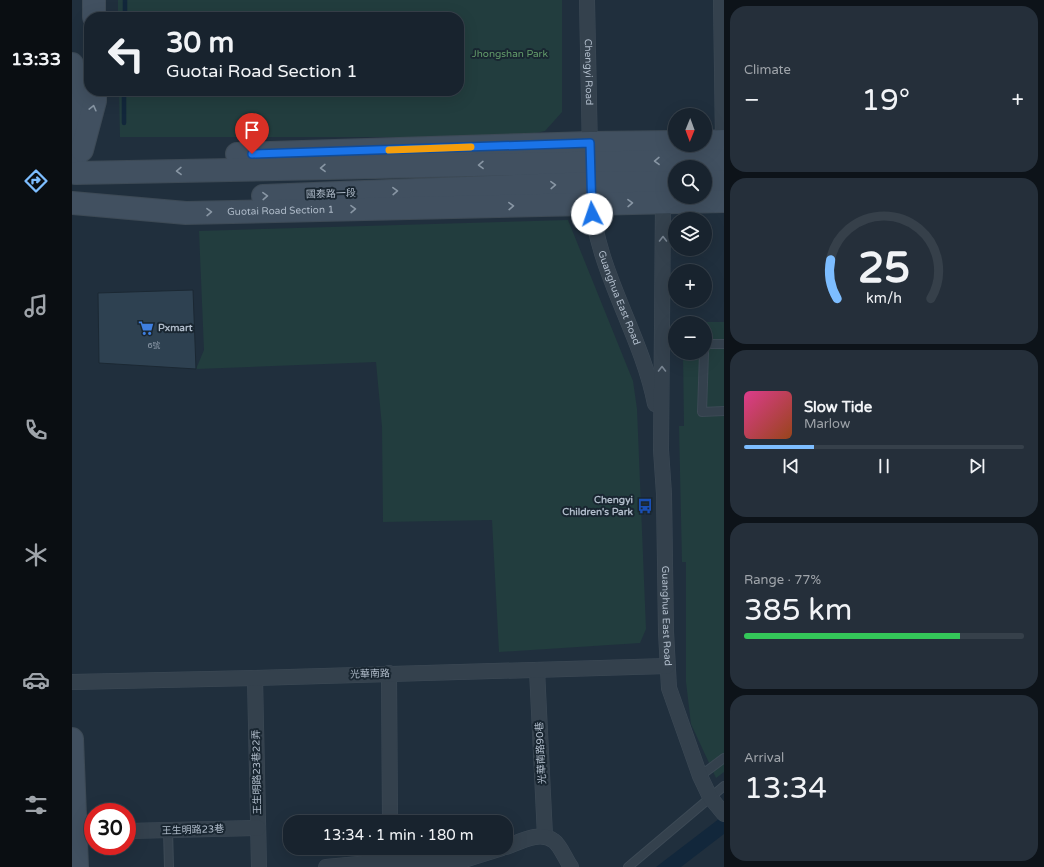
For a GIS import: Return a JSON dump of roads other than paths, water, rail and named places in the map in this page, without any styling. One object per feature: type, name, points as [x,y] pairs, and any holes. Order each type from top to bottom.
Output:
[{"type":"street","points":[[94,0],[94,12]]},
{"type":"street","name":"Chengyi Road","points":[[587,0],[590,173]]},
{"type":"street","points":[[590,173],[719,146],[721,0]]},
{"type":"street","points":[[72,64],[73,178]]},
{"type":"street","points":[[73,178],[95,102],[95,96]]},
{"type":"street","points":[[590,173],[668,145]]},
{"type":"street","points":[[590,173],[663,202],[724,201]]},
{"type":"street","points":[[73,178],[590,173],[668,181]]},
{"type":"street","name":"國泰路一段","points":[[72,203],[488,197],[590,173]]},
{"type":"street","name":"Guanghua East Road","points":[[590,173],[593,222],[599,246],[612,284],[651,382],[661,450]]},
{"type":"street","points":[[712,182],[724,181]]},
{"type":"street","name":"Guanghua East Road","points":[[663,202],[661,450],[664,494],[666,632],[669,688],[700,776],[710,797],[724,814]]},
{"type":"street","name":"光華南路","points":[[72,682],[668,666]]},
{"type":"street","name":"光華南路90巷","points":[[537,670],[545,836]]},
{"type":"street","points":[[389,673],[390,815]]},
{"type":"street","name":"王生明路23巷22弄","points":[[255,678],[259,867]]},
{"type":"street","points":[[72,739],[84,833],[77,867]]},
{"type":"street","name":"王生明路23巷","points":[[136,832],[258,828]]},
{"type":"street","points":[[513,845],[539,836],[545,836],[555,841],[571,867]]},
{"type":"street","points":[[326,867],[390,859],[464,860],[480,855]]},
{"type":"lane","points":[[712,344],[724,344]]},
{"type":"lane","points":[[704,360],[702,412],[724,411]]},
{"type":"lane","points":[[700,776],[724,758]]},
{"type":"lane","points":[[628,867],[724,786]]},
{"type":"lane","points":[[168,830],[169,867]]},
{"type":"water","points":[[724,815],[724,834],[681,867],[656,867]]},
{"type":"waterway","points":[[125,0],[125,12]]},
{"type":"waterway","points":[[124,96],[124,123]]},
{"type":"place","name":"Pxmart","points":[[146,328]]},
{"type":"place","name":"Chengyi Children's Park","points":[[645,506]]},
{"type":"park label","name":"Jhongshan Park","points":[[510,54]]}]
